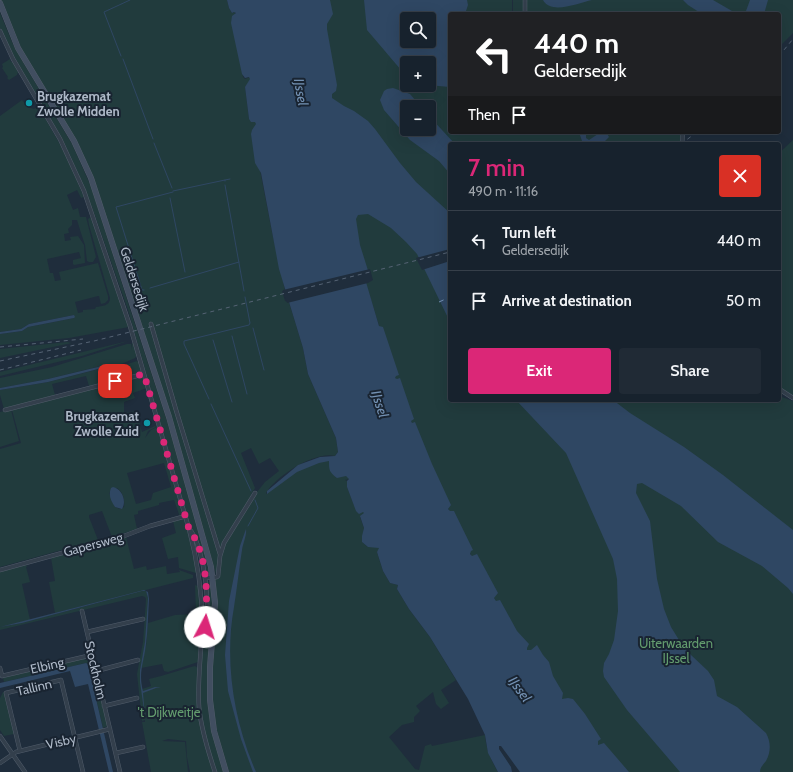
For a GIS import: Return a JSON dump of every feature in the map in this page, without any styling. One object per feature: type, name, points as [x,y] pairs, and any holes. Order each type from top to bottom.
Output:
[{"type":"main road","name":"Geldersedijk","points":[[0,3],[12,34],[25,61],[74,141],[91,178],[169,417],[205,544],[213,578],[215,592],[215,615],[210,666],[210,700],[214,731],[226,772]]},
{"type":"street","points":[[525,0],[525,12]]},
{"type":"street","name":"Geldersedijk","points":[[0,31],[13,59],[60,139],[82,187],[130,326],[186,516],[196,557],[199,582],[202,634],[198,683],[199,708],[203,733],[215,772]]},
{"type":"street","name":"Geldersedijk","points":[[151,324],[220,554]]},
{"type":"street","points":[[5,410],[144,374]]},
{"type":"street","points":[[781,390],[793,398]]},
{"type":"street","name":"Geldersedijk","points":[[213,578],[219,574],[220,554],[224,543],[255,493]]},
{"type":"street","name":"Gapersweg","points":[[0,570],[119,538],[156,524],[186,516]]},
{"type":"street","name":"Geldersedijk","points":[[189,529],[193,534],[200,553],[206,578],[207,610],[205,627],[202,634]]},
{"type":"street","points":[[206,578],[213,578]]},
{"type":"street","name":"Stockholm","points":[[82,611],[120,772]]},
{"type":"street","points":[[87,632],[142,619]]},
{"type":"street","name":"Elbing","points":[[0,668],[2,676],[92,655]]},
{"type":"street","points":[[96,671],[138,660]]},
{"type":"street","name":"Tallinn","points":[[20,751],[6,693],[61,681],[75,738]]},
{"type":"street","points":[[104,706],[137,698]]},
{"type":"street","name":"Visby","points":[[0,762],[12,754],[20,751],[109,729]]},
{"type":"street","points":[[0,736],[25,772]]},
{"type":"street","points":[[75,738],[83,772]]},
{"type":"street","points":[[116,753],[143,747]]},
{"type":"green space","points":[[1,0],[227,0],[232,13],[235,12],[243,77],[245,79],[250,77],[251,81],[245,87],[249,119],[257,122],[260,170],[285,290],[282,291],[285,301],[289,302],[303,348],[308,374],[336,438],[338,452],[335,456],[327,455],[317,457],[297,466],[278,479],[266,493],[267,494],[287,476],[295,471],[320,462],[329,461],[335,473],[348,475],[349,479],[345,480],[347,481],[347,487],[354,505],[364,510],[366,515],[360,517],[364,528],[362,542],[368,547],[381,545],[383,548],[377,552],[383,571],[390,583],[398,585],[397,589],[409,609],[430,637],[456,680],[441,690],[449,703],[441,709],[436,704],[433,692],[416,706],[420,711],[414,717],[414,722],[402,725],[389,737],[415,769],[419,770],[425,746],[431,744],[432,746],[485,735],[489,754],[498,772],[229,772],[217,730],[212,697],[212,673],[217,606],[215,579],[220,576],[221,570],[219,562],[218,572],[216,574],[171,420],[87,164],[22,51],[6,16]],"holes":[[[251,448],[259,464],[270,458],[279,471],[265,482],[253,497],[251,495],[255,488],[241,453]]]},
{"type":"green space","name":"Uiterwaarden IJssel","points":[[310,0],[512,0],[512,12],[448,12],[448,134],[682,134],[681,141],[448,142],[448,249],[418,257],[424,269],[448,262],[448,402],[781,402],[781,397],[793,401],[793,772],[622,772],[598,745],[524,650],[471,555],[448,508],[411,421],[395,377],[362,271]]},
{"type":"green space","points":[[513,0],[793,0],[793,33],[781,45],[781,12],[513,12]]},
{"type":"green space","points":[[0,13],[12,42],[24,64],[72,144],[92,189],[189,493],[210,576],[206,573],[196,538],[190,526],[128,310],[93,210],[62,138],[35,95],[6,41],[0,28]]},
{"type":"green space","points":[[10,59],[18,72],[17,75],[9,80],[2,68],[2,64]]},
{"type":"green space","points":[[22,100],[28,107],[34,109],[38,106],[65,153],[84,197],[81,198],[77,190],[67,195],[73,210],[78,208],[80,217],[86,217],[96,257],[93,262],[87,261],[85,245],[77,220],[72,220],[72,225],[68,229],[69,233],[64,234],[65,241],[71,240],[70,237],[78,236],[84,245],[85,263],[73,264],[73,260],[81,258],[79,252],[47,259],[50,273],[53,273],[55,281],[61,280],[59,272],[98,263],[108,300],[101,304],[98,296],[75,302],[78,313],[83,312],[83,310],[95,309],[96,307],[109,303],[110,298],[89,225],[88,219],[91,217],[129,327],[69,338],[0,345],[0,334],[22,331],[28,327],[74,318],[74,315],[29,324],[21,329],[0,332],[0,116]]},
{"type":"green space","points":[[793,140],[793,396],[781,388],[781,151]]},
{"type":"green space","points":[[128,341],[82,356],[0,376],[0,372]]},
{"type":"green space","points":[[67,342],[72,343],[0,358],[0,349]]},
{"type":"green space","points":[[132,343],[134,343],[137,354],[135,358],[117,366],[118,367],[137,361],[140,363],[142,371],[139,374],[89,386],[86,376],[52,384],[55,395],[4,409],[0,390],[48,382],[103,368],[101,366],[48,379],[0,388],[0,378],[52,367],[127,344],[131,344],[131,350]]},
{"type":"green space","points":[[142,376],[147,388],[133,393],[135,398],[124,402],[124,413],[136,411],[142,432],[155,426],[156,427],[148,431],[145,438],[151,430],[157,427],[183,513],[180,517],[174,500],[159,503],[159,505],[138,511],[138,514],[134,515],[137,529],[112,537],[102,511],[89,515],[98,540],[0,567],[0,449],[21,443],[12,410]],"holes":[[[164,463],[171,487],[153,493],[151,500],[136,504],[127,473]],[[117,488],[121,492],[124,499],[124,507],[120,509],[115,507],[109,493]]]},
{"type":"green space","points":[[11,410],[19,441],[0,447],[0,412]]},
{"type":"green space","points":[[181,519],[185,520],[197,573],[179,568],[178,557],[168,559],[162,538],[176,533],[173,521]]},
{"type":"green space","points":[[126,537],[134,569],[146,566],[147,570],[166,566],[167,574],[180,572],[179,570],[193,575],[193,578],[55,613],[49,582],[55,581],[51,558]]},
{"type":"green space","points":[[25,565],[28,566],[26,567],[30,582],[22,584],[30,620],[0,627],[0,571]]},
{"type":"green space","points":[[211,580],[212,612],[207,690],[208,706],[212,731],[224,772],[216,772],[205,735],[201,709],[200,689],[203,639],[206,625],[208,582]]},
{"type":"green space","points":[[195,585],[198,586],[200,619],[198,662],[168,672],[164,671],[162,664],[141,668],[146,646],[148,623],[175,615],[196,614]]},
{"type":"green space","name":"'t Dijkweitje","points":[[146,591],[148,598],[146,639],[140,670],[142,693],[156,687],[143,691],[142,689],[151,686],[149,679],[195,666],[198,668],[197,695],[200,721],[203,739],[213,772],[190,772],[186,741],[168,739],[162,741],[185,742],[188,772],[151,772],[142,722],[145,722],[145,720],[142,721],[137,674],[143,642],[145,597],[142,596],[0,630],[0,627],[22,623]]},
{"type":"green space","points":[[89,657],[92,659],[108,726],[103,728],[88,664],[86,663],[4,682],[3,678],[85,658],[85,660],[87,660]]},
{"type":"green space","points":[[3,692],[14,734],[4,736],[0,730],[0,698]]},
{"type":"water","name":"IJssel","points":[[227,0],[330,0],[333,14],[327,24],[327,29],[337,85],[336,91],[332,94],[332,98],[368,121],[416,182],[448,211],[448,318],[417,254],[406,242],[391,228],[368,214],[358,215],[356,219],[360,245],[371,280],[366,282],[379,326],[383,327],[399,375],[395,378],[400,378],[414,419],[411,421],[412,423],[415,422],[451,505],[448,509],[450,511],[454,511],[473,550],[470,554],[472,556],[477,554],[498,593],[494,598],[496,601],[500,600],[517,631],[529,644],[527,650],[531,650],[537,645],[549,662],[553,676],[563,693],[562,699],[573,699],[585,714],[601,739],[598,741],[598,745],[604,743],[629,772],[520,772],[501,746],[499,746],[499,749],[511,767],[512,772],[498,772],[488,753],[485,735],[468,699],[430,637],[409,609],[397,589],[398,585],[390,583],[383,571],[377,552],[379,548],[368,547],[362,542],[364,528],[360,516],[364,513],[359,514],[356,511],[347,487],[347,481],[349,479],[346,476],[337,478],[334,476],[330,471],[329,461],[319,463],[297,472],[267,494],[267,491],[298,465],[320,457],[335,456],[338,452],[336,438],[308,374],[303,348],[279,269],[261,173],[255,163],[251,134],[256,124],[255,122],[251,122],[249,119],[245,87],[250,79],[249,77],[245,78],[242,74],[231,23],[232,16],[236,13],[232,13]]},
{"type":"water","points":[[364,0],[467,0],[468,5],[466,12],[448,12],[448,87],[436,86],[436,56],[400,56],[400,69],[367,30]]},
{"type":"water","points":[[543,0],[592,0],[565,7],[552,7]]},
{"type":"water","points":[[683,0],[713,0],[735,12],[699,12]]},
{"type":"water","points":[[750,0],[768,0],[765,12],[744,12]]},
{"type":"water","points":[[393,88],[400,90],[400,92],[410,94],[415,100],[400,100],[400,128],[384,110],[380,100],[384,91]]},
{"type":"water","points":[[436,124],[453,142],[448,142],[448,172],[439,161],[407,136],[436,136]]},
{"type":"water","points":[[580,134],[586,134],[586,138],[589,140],[598,134],[607,134],[609,137],[604,142],[582,142]]},
{"type":"water","points":[[74,315],[74,318],[28,327],[22,331],[0,334],[0,332],[21,329],[29,324]]},
{"type":"water","points":[[102,366],[102,368],[48,382],[0,390],[0,388],[48,379]]},
{"type":"water","points":[[518,402],[616,402],[630,413],[684,447],[723,475],[793,530],[793,594],[762,566],[718,542],[681,506],[642,483],[637,484],[636,493],[650,521],[657,579],[664,609],[671,627],[691,655],[708,671],[714,680],[717,696],[737,707],[766,733],[770,743],[770,751],[768,758],[761,767],[760,772],[680,772],[627,710],[604,677],[604,663],[614,640],[618,611],[617,579],[613,559],[566,453]]},
{"type":"water","points":[[113,487],[119,490],[123,496],[124,502],[122,509],[115,507],[111,500],[110,493],[111,488]]},
{"type":"water","points":[[246,529],[242,547],[231,628],[230,649],[233,691],[237,712],[248,753],[256,772],[253,772],[241,739],[228,691],[225,655],[229,601],[240,546]]},
{"type":"water","points":[[144,590],[146,591],[22,623],[0,627]]},
{"type":"water","points":[[146,591],[148,592],[149,599],[147,638],[141,673],[143,691],[155,687],[161,688],[156,688],[143,693],[145,717],[140,682],[140,670],[145,642],[148,598]]},
{"type":"water","points":[[86,663],[88,664],[113,772],[109,772],[88,684],[75,687],[70,671],[0,688],[0,683]]},
{"type":"pier","points":[[448,250],[448,262],[422,270],[416,258]]},
{"type":"pier","points":[[370,269],[373,280],[368,283],[287,303],[283,290]]},
{"type":"waterway","points":[[121,56],[104,12],[130,0]]},
{"type":"waterway","points":[[123,59],[153,139]]},
{"type":"waterway","points":[[154,143],[172,188]]},
{"type":"waterway","points":[[225,180],[230,179]]},
{"type":"waterway","points":[[173,191],[225,181]]},
{"type":"waterway","points":[[225,185],[244,291]]},
{"type":"waterway","points":[[144,290],[142,290],[116,207],[173,192]]},
{"type":"waterway","points":[[170,198],[185,272]]},
{"type":"waterway","points":[[150,288],[239,262]]},
{"type":"waterway","points":[[209,399],[184,341],[249,325],[250,323],[245,297]]},
{"type":"waterway","points":[[253,328],[264,370]]},
{"type":"waterway","points":[[232,336],[247,394]]},
{"type":"waterway","points":[[213,340],[232,402]]},
{"type":"waterway","points":[[211,404],[251,491]]},
{"type":"waterway","points":[[248,526],[258,508],[255,500]]},
{"type":"ferry route","points":[[439,302],[448,298]]},
{"type":"railway","points":[[781,54],[793,39]]},
{"type":"railway","points":[[684,142],[694,134]]},
{"type":"railway","points":[[0,361],[94,341],[448,252]]},
{"type":"railway","points":[[0,347],[83,339]]},
{"type":"railway","points":[[0,370],[81,350]]},
{"type":"place","name":"Brugkazemat Zwolle Midden","points":[[29,103]]},
{"type":"place","name":"Brugkazemat Zwolle Zuid","points":[[147,423]]},
{"type":"route","points":[[115,381],[144,374],[189,529],[193,534],[200,553],[206,578],[207,610],[205,627]]}]
